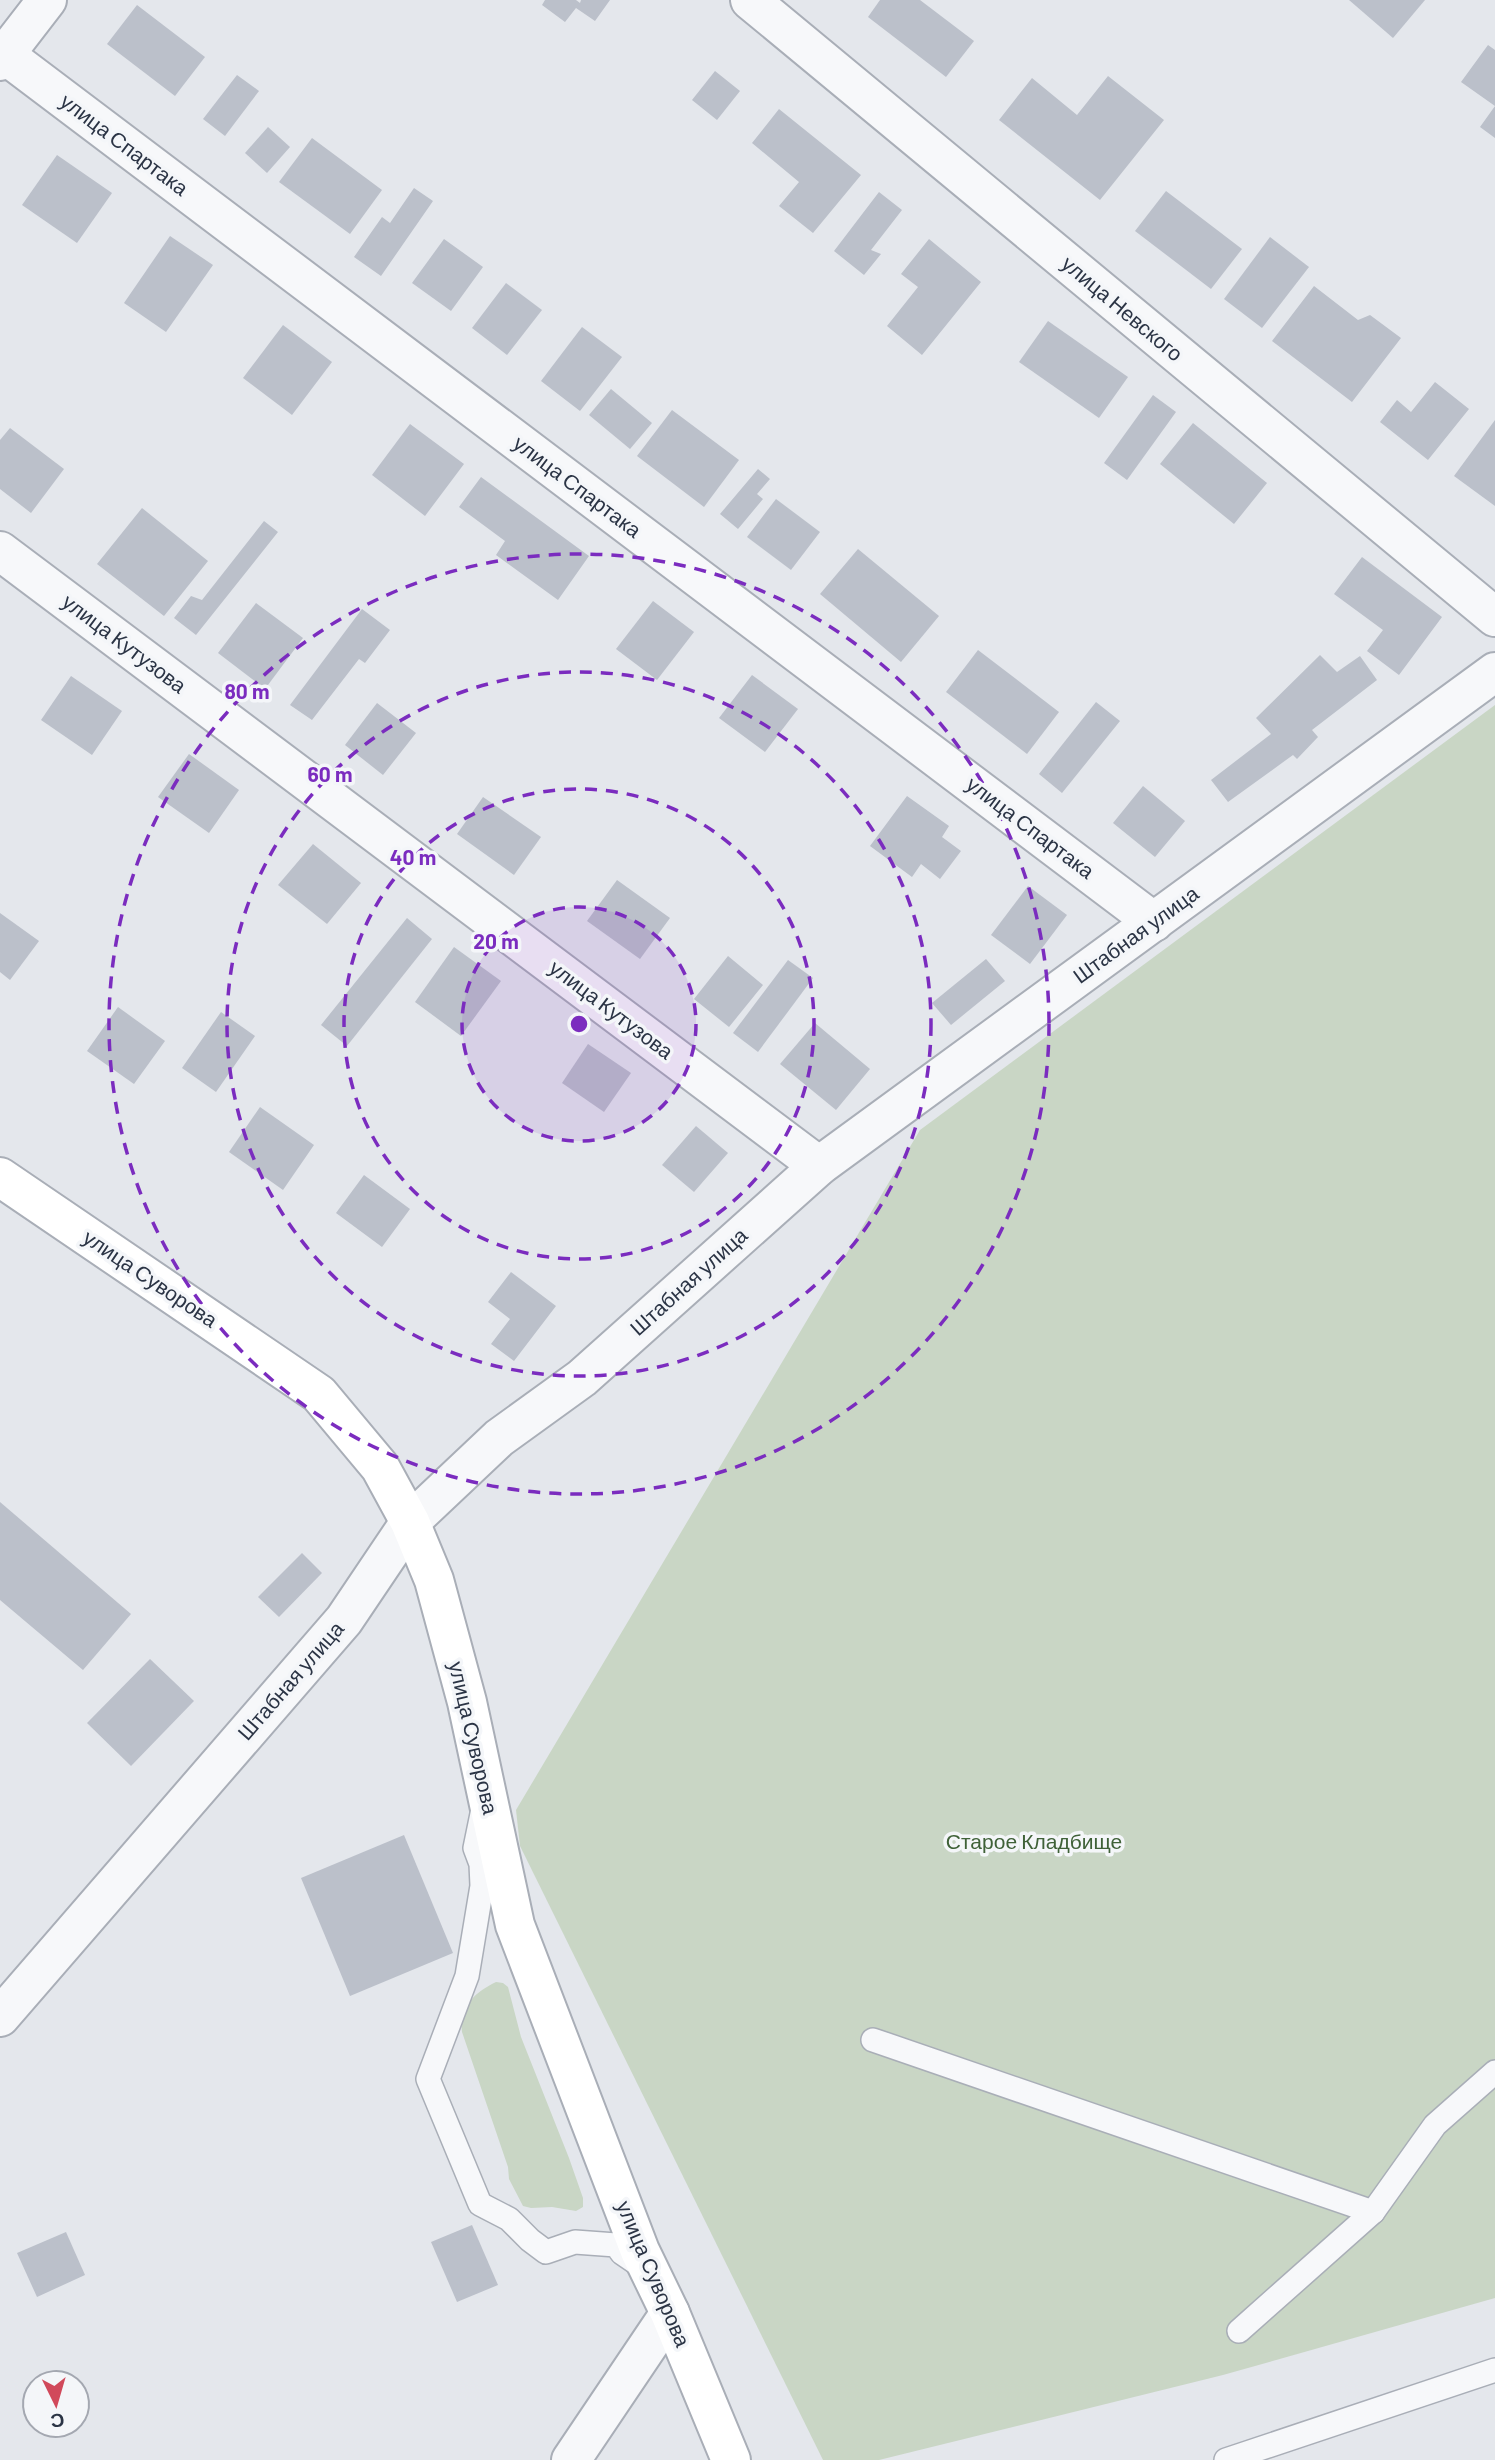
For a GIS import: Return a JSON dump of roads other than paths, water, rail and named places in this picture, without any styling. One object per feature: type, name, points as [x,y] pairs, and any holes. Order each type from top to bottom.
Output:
[{"type":"street","points":[[2,56],[47,0]]},
{"type":"street","name":"улица Невского","points":[[750,0],[1495,617]]},
{"type":"street","name":"улица Спартака","points":[[2,56],[1154,922]]},
{"type":"street","name":"улица Кутузова","points":[[0,551],[819,1166]]},
{"type":"street","name":"Штабная улица","points":[[0,2017],[344,1620],[410,1522],[499,1438],[582,1378],[819,1166],[1495,672]]},
{"type":"street","name":"улица Суворова","points":[[0,1177],[319,1394],[380,1467],[410,1522],[433,1580],[467,1702],[515,1925],[635,2238],[732,2460]]},
{"type":"street","points":[[571,2460],[670,2313]]},
{"type":"lane","points":[[486,1791],[475,1847],[481,1864],[482,1886],[467,1976],[428,2079],[480,2204],[509,2219],[530,2241],[546,2252],[575,2242],[616,2245],[622,2253],[652,2274]]},
{"type":"lane","points":[[873,2040],[1373,2212]]},
{"type":"lane","points":[[1239,2331],[1373,2212],[1435,2124],[1495,2072]]},
{"type":"lane","points":[[1226,2460],[1495,2370]]},
{"type":"park label","name":"Старое Кладбище","points":[[1034,1842]]}]
